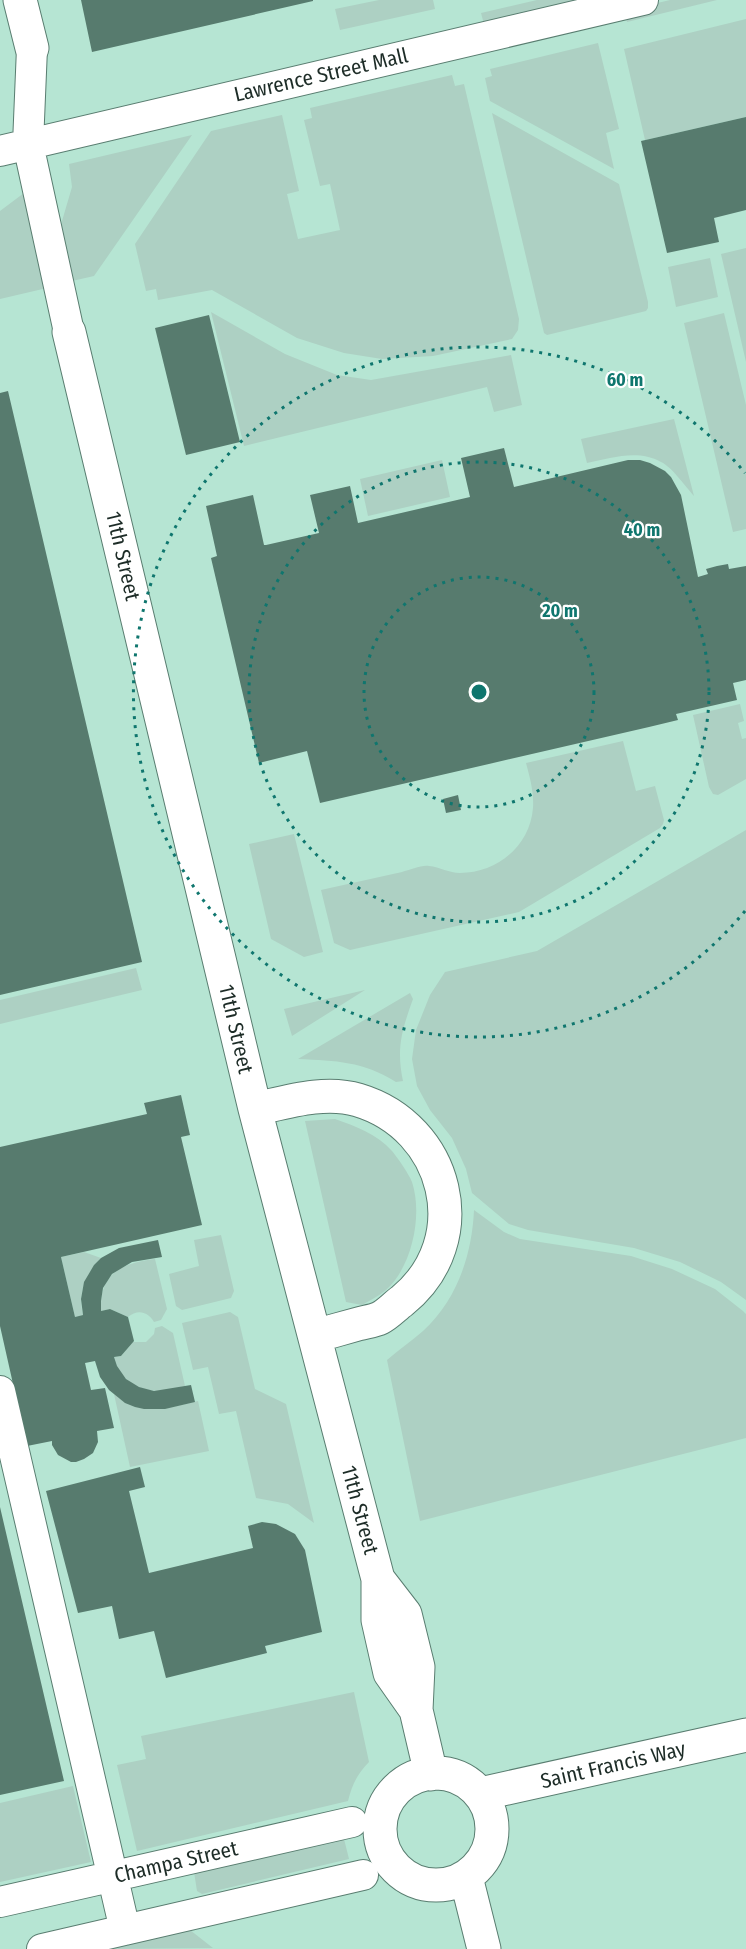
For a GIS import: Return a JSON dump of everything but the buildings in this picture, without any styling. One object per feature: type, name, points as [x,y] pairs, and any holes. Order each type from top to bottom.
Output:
[{"type":"street","name":"11th Street","points":[[20,0],[32,48],[14,147],[69,332],[255,1109],[378,1579],[405,1614],[418,1667],[416,1710],[431,1774]]},
{"type":"street","name":"Lawrence Street Mall","points":[[14,147],[643,0]]},
{"type":"street","points":[[255,1109],[328,1096],[356,1099],[383,1109],[417,1136],[434,1162],[441,1183],[445,1204],[442,1237],[430,1267],[412,1292],[381,1318],[315,1336]]},
{"type":"street","points":[[0,1391],[125,1930]]},
{"type":"street","name":"Saint Francis Way","points":[[480,1794],[746,1735]]},
{"type":"street","points":[[431,1774],[454,1776],[468,1783],[480,1794],[489,1809],[492,1826],[491,1844],[484,1860],[473,1873],[458,1882],[439,1886],[420,1883],[402,1874],[389,1860],[381,1842],[380,1824],[384,1808],[393,1792],[407,1781],[431,1774]]},
{"type":"street","name":"Champa Street","points":[[0,1902],[352,1822]]},
{"type":"street","points":[[42,1949],[363,1875]]},
{"type":"street","points":[[466,1877],[484,1949]]},
{"type":"shaded area","points":[[0,0],[746,0],[746,1949],[0,1949]]},
{"type":"shaded area","points":[[379,0],[433,0],[435,9],[340,30],[335,9]]},
{"type":"shaded area","points":[[537,0],[578,0],[485,28],[481,13]]},
{"type":"shaded area","points":[[670,0],[717,0],[627,22],[624,11]]},
{"type":"shaded area","points":[[746,19],[746,117],[645,140],[624,49]]},
{"type":"shaded area","points":[[598,43],[619,129],[606,133],[614,169],[490,101],[485,78],[492,76],[490,69]]},
{"type":"shaded area","points":[[452,75],[455,86],[464,84],[519,319],[518,330],[512,339],[433,356],[382,359],[344,353],[297,338],[212,290],[158,300],[156,289],[146,291],[135,244],[211,131],[282,115],[299,191],[287,194],[298,239],[340,230],[330,184],[320,186],[304,120],[312,118],[310,108]]},
{"type":"shaded area","points":[[492,113],[619,184],[648,302],[646,311],[547,335],[544,333]]},
{"type":"shaded area","points":[[192,135],[94,276],[72,281],[62,234],[62,221],[72,187],[69,164]]},
{"type":"shaded area","points":[[24,193],[47,288],[0,299],[0,211]]},
{"type":"shaded area","points":[[746,248],[746,362],[721,254]]},
{"type":"shaded area","points":[[710,258],[718,297],[676,307],[668,267]]},
{"type":"shaded area","points":[[211,312],[285,354],[337,375],[371,380],[511,355],[522,405],[494,412],[487,387],[244,446]]},
{"type":"shaded area","points":[[724,313],[746,405],[746,529],[733,532],[684,323]]},
{"type":"shaded area","points":[[674,419],[694,496],[670,468],[652,458],[634,455],[587,463],[581,439]]},
{"type":"shaded area","points":[[442,460],[450,497],[368,516],[360,479]]},
{"type":"shaded area","points":[[740,704],[744,721],[738,723],[742,739],[746,738],[746,779],[718,795],[713,794],[709,787],[693,715]]},
{"type":"shaded area","points":[[623,741],[636,791],[655,786],[664,820],[660,828],[519,912],[350,950],[334,943],[321,890],[423,866],[460,873],[487,868],[509,855],[526,834],[531,822],[533,796],[526,763]]},
{"type":"shaded area","points":[[746,830],[746,1300],[721,1282],[680,1262],[634,1248],[528,1230],[509,1224],[472,1193],[466,1169],[452,1138],[430,1110],[417,1086],[412,1059],[416,1030],[430,995],[445,972],[537,951]]},
{"type":"shaded area","points":[[294,834],[323,952],[304,957],[271,939],[249,844]]},
{"type":"shaded area","points":[[136,968],[142,990],[0,1024],[0,1000]]},
{"type":"shaded area","points":[[365,990],[292,1036],[284,1009]]},
{"type":"shaded area","points":[[410,993],[413,999],[403,1030],[400,1049],[403,1081],[396,1082],[372,1070],[349,1063],[298,1059]]},
{"type":"shaded area","points":[[335,1119],[365,1131],[386,1145],[408,1175],[415,1195],[413,1240],[403,1268],[386,1290],[362,1305],[346,1302],[305,1121]]},
{"type":"shaded area","points":[[474,1210],[504,1232],[520,1239],[631,1256],[672,1269],[715,1289],[743,1311],[746,1314],[746,1438],[420,1521],[387,1360],[435,1319],[454,1291],[470,1244]]},
{"type":"shaded area","points":[[221,1235],[234,1291],[231,1298],[182,1310],[176,1306],[169,1274],[199,1266],[194,1240]]},
{"type":"shaded area","points":[[84,1252],[101,1258],[84,1284],[81,1299],[83,1315],[75,1317],[61,1257]]},
{"type":"shaded area","points":[[155,1259],[167,1309],[161,1320],[154,1322],[149,1315],[142,1312],[128,1317],[110,1309],[101,1311],[104,1287],[115,1272],[132,1263]]},
{"type":"shaded area","points":[[230,1312],[238,1317],[255,1389],[286,1404],[314,1523],[288,1504],[256,1498],[236,1411],[219,1414],[208,1367],[193,1370],[182,1323]]},
{"type":"shaded area","points":[[162,1326],[173,1333],[185,1386],[157,1391],[136,1386],[119,1371],[114,1357],[121,1356],[133,1342],[146,1342],[154,1334],[155,1328]]},
{"type":"shaded area","points":[[114,1394],[134,1406],[154,1409],[198,1401],[209,1451],[130,1467]]},
{"type":"shaded area","points":[[354,1692],[369,1762],[356,1780],[348,1801],[137,1851],[117,1765],[146,1759],[141,1736]]},
{"type":"shaded area","points":[[73,1786],[91,1862],[0,1882],[0,1803]]},
{"type":"shaded area","points":[[343,1835],[349,1859],[202,1894],[197,1891],[194,1872]]},
{"type":"shaded area","points":[[190,1930],[213,1948],[109,1949]]}]
